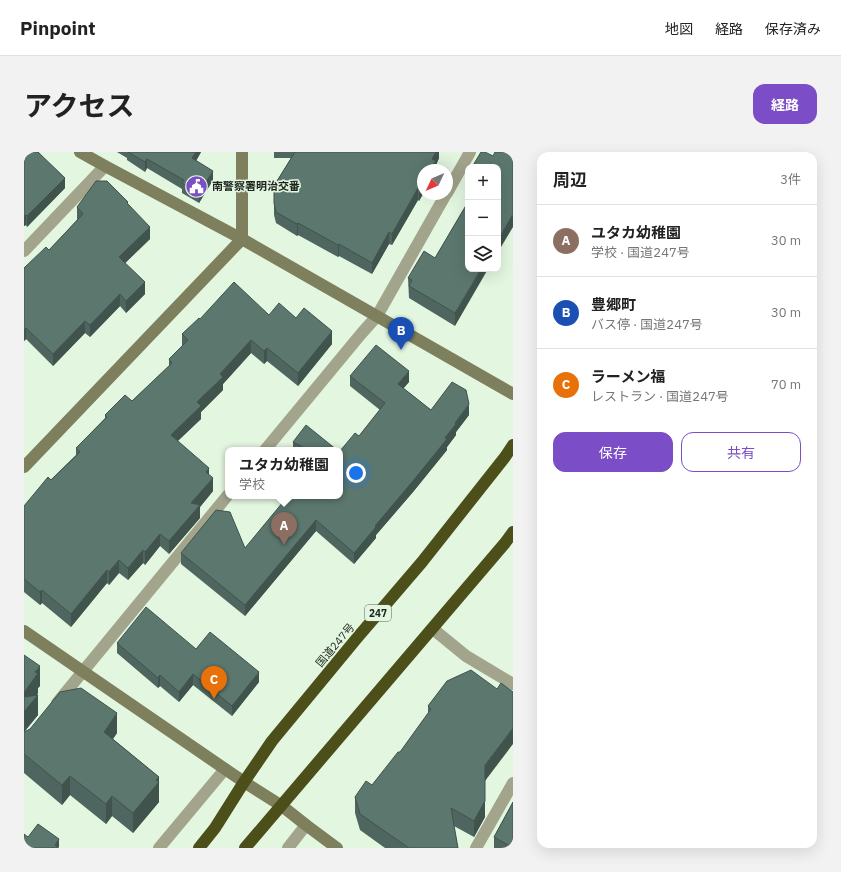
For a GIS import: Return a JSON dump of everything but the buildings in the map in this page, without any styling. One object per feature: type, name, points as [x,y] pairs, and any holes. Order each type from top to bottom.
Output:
[{"type":"highway","name":"国道247号","points":[[199,848],[215,828],[272,741],[422,562],[513,445]]},
{"type":"highway","points":[[245,848],[433,629],[513,532]]},
{"type":"street","points":[[80,152],[242,239],[513,394]]},
{"type":"street","points":[[25,463],[242,239],[242,152]]},
{"type":"street","points":[[453,182],[470,152]]},
{"type":"street","points":[[24,251],[105,166]]},
{"type":"street","points":[[267,447],[377,316],[443,200]]},
{"type":"street","points":[[48,714],[225,499]]},
{"type":"street","points":[[433,629],[466,656],[513,684]]},
{"type":"street","points":[[24,631],[244,782],[282,806],[337,848]]},
{"type":"street","points":[[159,848],[225,769]]},
{"type":"street","points":[[476,848],[513,784]]},
{"type":"street","points":[[288,848],[306,825]]},
{"type":"place","name":"南警察署明治交番","points":[[197,186]]},
{"type":"place","name":"豊郷町","points":[[401,350]]},
{"type":"place","name":"ユタカ幼稚園","points":[[284,545]]},
{"type":"place","name":"ラーメン福","points":[[214,699]]}]
